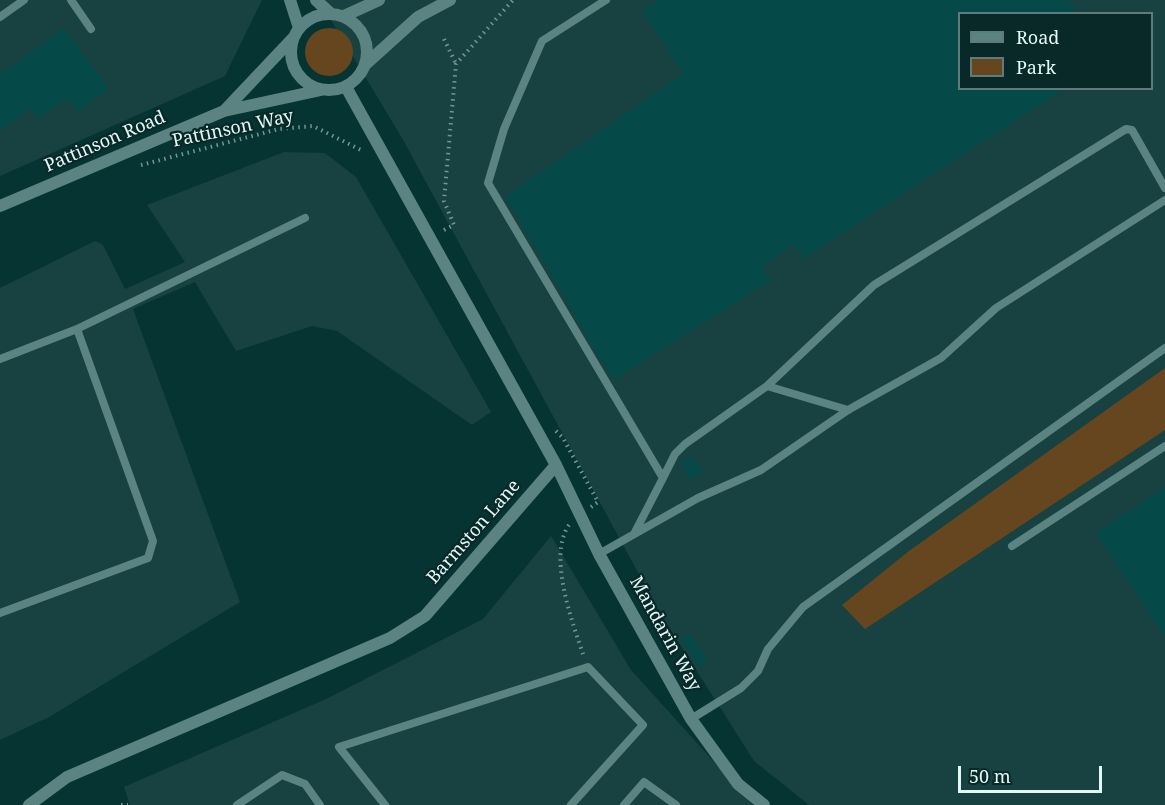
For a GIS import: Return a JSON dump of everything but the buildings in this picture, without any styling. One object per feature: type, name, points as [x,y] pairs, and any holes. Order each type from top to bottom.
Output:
[{"type":"street","points":[[290,0],[296,33],[291,52],[296,71],[306,83],[321,90],[346,87],[361,75],[367,63],[418,17],[450,0]]},
{"type":"street","points":[[316,0],[330,13]]},
{"type":"street","points":[[344,16],[379,0]]},
{"type":"street","points":[[296,33],[309,19],[330,13],[344,16],[353,21],[363,33],[367,45],[367,63]]},
{"type":"street","name":"Pattinson Road","points":[[224,111],[296,33]]},
{"type":"street","points":[[346,87],[556,465]]},
{"type":"street","name":"Pattinson Road","points":[[0,206],[224,111],[321,90]]},
{"type":"street","name":"Mandarin Way","points":[[556,465],[599,554],[691,719],[738,784],[764,805]]},
{"type":"street","name":"Barmston Lane","points":[[28,805],[67,777],[390,638],[425,616],[556,465]]},
{"type":"lane","points":[[0,17],[24,0]]},
{"type":"lane","points":[[71,0],[92,29]]},
{"type":"lane","points":[[606,0],[542,41],[504,129],[488,183],[663,478]]},
{"type":"lane","points":[[634,534],[675,454],[685,444],[767,386],[874,285],[1126,129],[1132,130],[1165,188]]},
{"type":"lane","points":[[599,554],[698,498],[761,470],[848,410],[941,358],[996,308],[1165,200]]},
{"type":"lane","points":[[0,359],[77,329],[305,218]]},
{"type":"lane","points":[[0,613],[148,558],[153,541],[77,329]]},
{"type":"lane","points":[[691,719],[741,688],[758,671],[768,649],[803,607],[1165,348]]},
{"type":"lane","points":[[767,386],[848,410]]},
{"type":"lane","points":[[1012,546],[1165,446]]},
{"type":"lane","points":[[385,805],[339,747],[588,667],[643,725],[571,805]]},
{"type":"lane","points":[[237,805],[282,775],[305,784],[320,805]]},
{"type":"lane","points":[[624,805],[644,782],[676,805]]},
{"type":"path","points":[[456,64],[513,0]]},
{"type":"path","points":[[444,39],[456,64],[444,201],[454,225],[444,230]]},
{"type":"path","name":"Pattinson Way","points":[[133,167],[279,129],[313,126],[367,153]]},
{"type":"path","points":[[580,513],[567,527],[562,541],[562,571],[568,608],[588,667]]},
{"type":"path","points":[[121,805],[128,805]]},
{"type":"shaded area","points":[[0,0],[262,0],[225,76],[0,176]]},
{"type":"shaded area","points":[[319,0],[1165,0],[1165,805],[809,805],[754,761],[660,613],[402,138]]},
{"type":"shaded area","points":[[284,152],[325,153],[356,177],[491,412],[472,425],[337,331],[312,326],[236,351],[195,282],[133,309],[240,602],[49,717],[0,740],[0,288],[95,241],[103,245],[125,289],[185,262],[147,205]]},
{"type":"shaded area","points":[[551,536],[631,670],[753,805],[130,805],[124,787],[326,699],[483,619]]},
{"type":"green space","points":[[324,28],[334,28],[349,38],[353,52],[349,66],[343,72],[334,76],[324,76],[309,66],[305,57],[305,47],[315,32]]},
{"type":"green space","points":[[1165,368],[1165,430],[865,629],[842,605],[909,551]]}]
